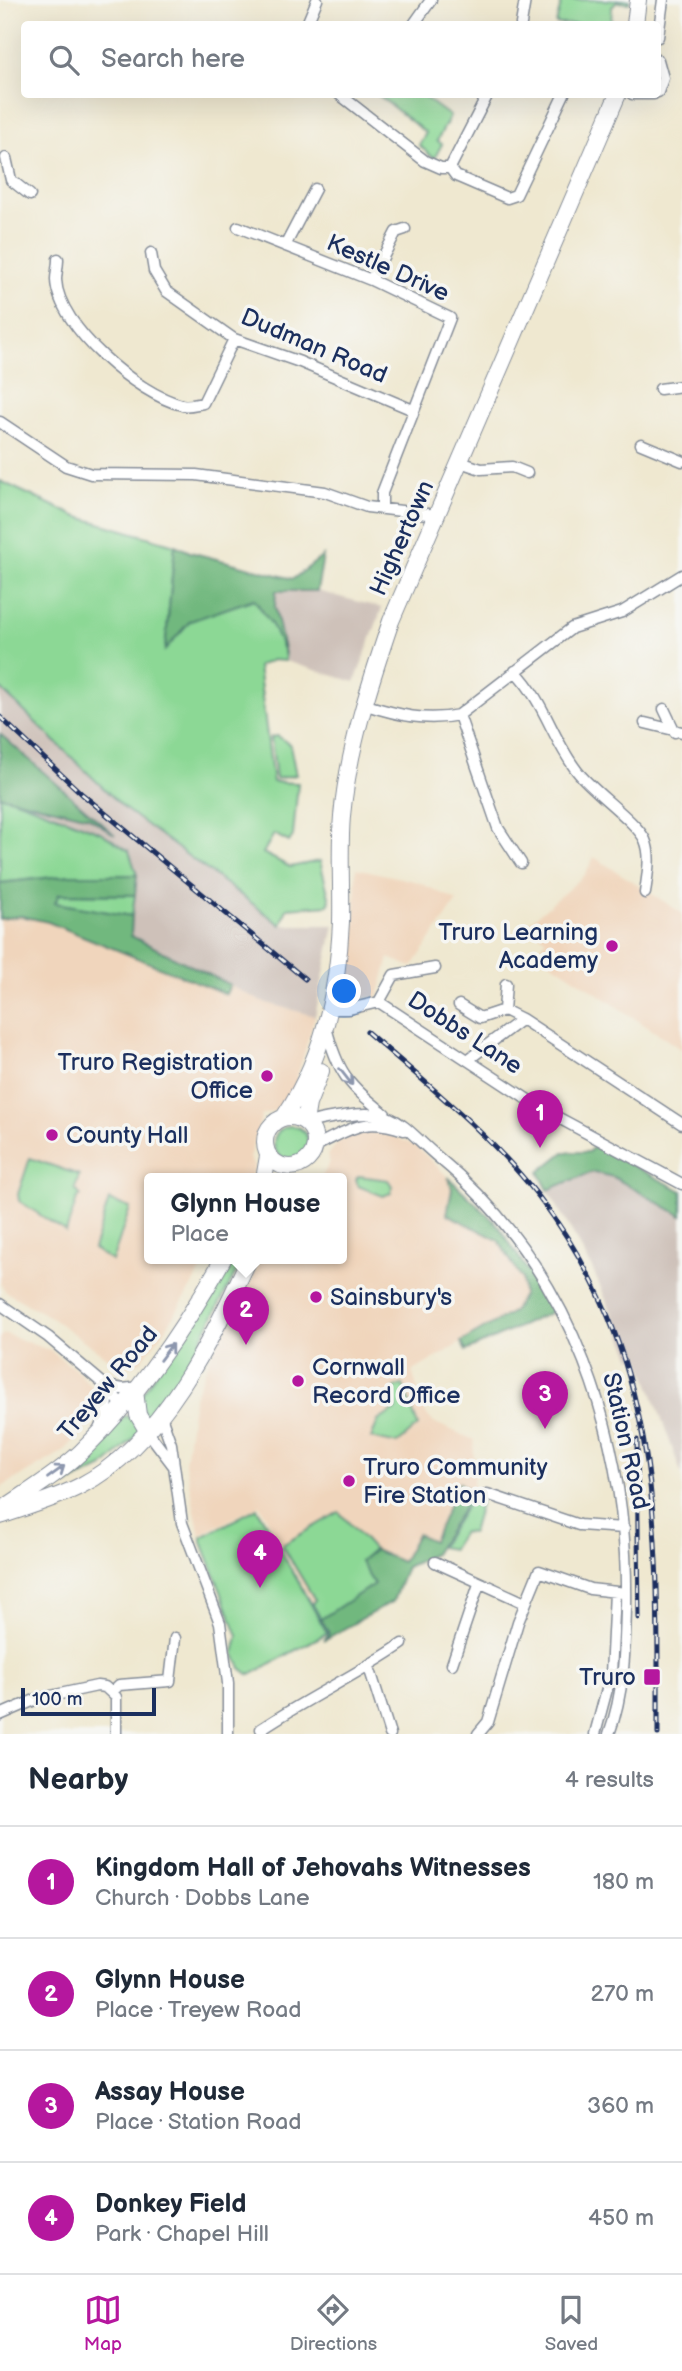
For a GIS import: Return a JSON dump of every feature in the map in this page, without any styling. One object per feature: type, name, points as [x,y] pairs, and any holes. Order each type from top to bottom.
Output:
[{"type":"highway","points":[[635,21],[638,0]]},
{"type":"highway","name":"Highertown","points":[[284,1118],[307,1081],[330,1009],[340,944],[342,816],[351,762],[391,621],[616,98]]},
{"type":"highway","name":"Highertown","points":[[306,1123],[309,1104],[322,1068],[326,1027]]},
{"type":"highway","points":[[265,1173],[268,1156],[266,1135],[273,1123],[284,1118],[299,1118],[314,1134],[315,1146],[306,1162],[289,1173],[268,1156]]},
{"type":"highway","name":"Treyew Road","points":[[0,1511],[63,1467],[98,1433],[178,1336],[220,1264]]},
{"type":"highway","name":"Treyew Road","points":[[0,1516],[81,1486],[148,1432],[187,1376],[246,1264]]},
{"type":"highway","points":[[137,1389],[138,1415]]},
{"type":"highway","points":[[122,1405],[138,1415],[148,1432]]},
{"type":"street","points":[[308,21],[317,0]]},
{"type":"street","points":[[416,21],[431,0]]},
{"type":"street","points":[[521,21],[524,0]]},
{"type":"street","points":[[660,21],[663,0]]},
{"type":"street","points":[[344,98],[425,161],[441,168],[450,168]]},
{"type":"street","points":[[450,168],[486,98]]},
{"type":"street","points":[[450,168],[456,176],[508,198],[516,195],[562,98]]},
{"type":"street","points":[[6,158],[11,180],[30,195]]},
{"type":"street","points":[[0,188],[11,180]]},
{"type":"street","points":[[285,246],[316,189]]},
{"type":"street","name":"Kestle Drive","points":[[237,227],[371,280],[450,318],[382,493],[382,509]]},
{"type":"street","points":[[371,280],[396,232],[405,229]]},
{"type":"street","name":"Dudman Road","points":[[151,253],[154,271],[166,290],[234,339],[300,362],[413,410]]},
{"type":"street","points":[[58,259],[56,282],[70,315],[90,345],[149,392],[184,406],[203,403],[234,339]]},
{"type":"street","points":[[660,388],[682,386]]},
{"type":"street","points":[[0,422],[66,466],[90,474],[196,475],[326,492],[367,507],[436,516]]},
{"type":"street","points":[[641,444],[682,461]]},
{"type":"street","points":[[460,462],[481,469],[512,467],[527,473]]},
{"type":"street","points":[[366,705],[415,718],[438,720],[459,715],[572,628],[622,612],[677,579],[682,594]]},
{"type":"street","points":[[515,671],[538,699],[575,769],[602,799],[641,831],[649,857],[645,893]]},
{"type":"street","points":[[664,709],[679,732]]},
{"type":"street","points":[[459,715],[498,828],[522,863]]},
{"type":"street","points":[[645,723],[679,732]]},
{"type":"street","points":[[379,1002],[394,975],[435,968]]},
{"type":"street","points":[[504,1010],[506,984]]},
{"type":"street","name":"Dobbs Lane","points":[[330,1009],[349,1009],[379,1002],[542,1109],[682,1184]]},
{"type":"street","points":[[459,1004],[480,1018],[504,1010],[522,1019],[682,1124]]},
{"type":"street","points":[[469,1059],[522,1019]]},
{"type":"street","name":"Station Road","points":[[326,1027],[332,1053],[343,1075],[471,1187],[510,1230],[558,1304],[580,1350],[602,1413],[616,1470],[624,1528],[620,1592],[621,1691],[609,1734]]},
{"type":"street","points":[[306,1123],[362,1113],[386,1115]]},
{"type":"street","name":"Station Road","points":[[315,1146],[340,1131],[363,1125],[381,1125],[413,1134]]},
{"type":"street","points":[[0,1304],[48,1337],[107,1388],[122,1405]]},
{"type":"street","points":[[107,1388],[137,1389]]},
{"type":"street","points":[[98,1433],[107,1411],[107,1388]]},
{"type":"street","points":[[161,1416],[171,1444],[182,1523],[220,1623],[228,1683],[228,1734]]},
{"type":"street","points":[[148,1432],[173,1465]]},
{"type":"street","points":[[133,1446],[164,1456]]},
{"type":"street","points":[[486,1494],[579,1525],[624,1528]]},
{"type":"street","points":[[435,1562],[525,1603]]},
{"type":"street","points":[[478,1734],[488,1722],[525,1603],[539,1571],[577,1585],[620,1592],[611,1674],[595,1734]]},
{"type":"street","points":[[452,1664],[479,1584]]},
{"type":"street","points":[[112,1692],[119,1685],[170,1682],[175,1638]]},
{"type":"street","points":[[261,1729],[295,1706],[369,1667],[402,1644]]},
{"type":"street","points":[[369,1667],[390,1734]]},
{"type":"street","points":[[0,1715],[37,1699],[97,1686],[112,1692],[116,1697],[116,1734]]},
{"type":"shaded area","points":[[276,590],[317,591],[382,608],[355,682],[285,661],[275,607]]},
{"type":"shaded area","points":[[0,688],[125,809],[281,925],[334,925],[315,1016],[263,1002],[130,936],[137,875],[129,851],[100,832],[0,794]]},
{"type":"shaded area","name":"Truro Learning Academy","points":[[594,857],[682,913],[682,1050],[537,953],[546,939],[527,924],[585,875]]},
{"type":"shaded area","points":[[356,868],[418,882],[457,901],[412,967],[389,958],[378,997],[356,998],[343,991],[355,928]]},
{"type":"shaded area","points":[[21,916],[48,922],[225,994],[230,985],[263,1002],[315,1016],[293,1091],[276,1110],[262,1115],[249,1158],[254,1166],[252,1173],[144,1173],[144,1264],[205,1264],[166,1329],[140,1362],[131,1366],[118,1365],[50,1317],[6,1292],[0,1283],[0,919]]},
{"type":"shaded area","points":[[377,1133],[396,1137],[417,1147],[448,1177],[452,1189],[447,1214],[498,1240],[522,1279],[523,1295],[514,1311],[412,1372],[426,1414],[433,1422],[474,1440],[473,1493],[459,1482],[433,1541],[402,1562],[374,1551],[312,1603],[260,1505],[200,1535],[185,1463],[194,1397],[213,1351],[231,1315],[235,1316],[259,1264],[347,1264],[347,1173],[324,1173],[330,1162],[327,1155],[339,1142],[354,1134]]},
{"type":"shaded area","points":[[592,1172],[613,1177],[682,1216],[682,1475],[639,1356],[632,1358],[592,1268],[548,1190]]},
{"type":"shaded area","points":[[6,1334],[51,1351],[77,1371],[100,1396],[98,1416],[64,1451],[0,1488],[0,1336]]},
{"type":"green space","points":[[562,0],[630,0],[629,3],[617,2],[612,7],[611,21],[557,21]]},
{"type":"green space","points":[[382,98],[425,98],[450,116],[437,141],[442,144],[434,159],[419,145],[426,133]]},
{"type":"green space","points":[[0,481],[75,516],[175,545],[165,649],[190,621],[254,599],[282,644],[285,661],[272,660],[258,666],[273,782],[298,783],[293,836],[289,842],[274,834],[263,853],[290,867],[320,861],[330,901],[328,905],[287,908],[281,925],[125,809],[0,688]]},
{"type":"green space","points":[[175,545],[190,552],[293,579],[323,556],[317,591],[276,591],[275,607],[285,654],[272,625],[254,599],[190,621],[165,650]]},
{"type":"green space","points":[[0,734],[115,835],[89,817],[0,796]]},
{"type":"green space","points":[[278,736],[290,745],[296,775],[276,779],[271,737]]},
{"type":"green space","points":[[0,794],[100,832],[129,851],[137,875],[71,875],[0,883]]},
{"type":"green space","points":[[71,875],[137,875],[135,895],[59,894],[55,903],[132,916],[131,936],[230,985],[226,994],[48,922],[21,916],[0,919],[0,883]]},
{"type":"green space","points":[[59,894],[135,895],[132,916],[55,903]]},
{"type":"green space","points":[[291,1126],[303,1131],[308,1143],[303,1155],[291,1160],[279,1155],[274,1143],[279,1131]]},
{"type":"green space","points":[[595,1146],[682,1191],[682,1216],[613,1177],[592,1172],[548,1190],[539,1172],[564,1152],[588,1152]]},
{"type":"green space","points":[[30,1158],[79,1175],[75,1189],[81,1196],[77,1199],[66,1232],[19,1201],[18,1194]]},
{"type":"green space","points":[[359,1176],[388,1180],[392,1186],[391,1193],[383,1196],[358,1186],[356,1179]]},
{"type":"green space","points":[[448,1177],[498,1225],[554,1311],[466,1351],[461,1342],[514,1311],[523,1295],[522,1279],[498,1240],[447,1214],[452,1189]]},
{"type":"green space","points":[[109,1200],[130,1208],[112,1261],[93,1249]]},
{"type":"green space","points":[[226,1264],[240,1264],[174,1392],[150,1417],[144,1415],[139,1399]]},
{"type":"green space","points":[[403,1385],[418,1426],[397,1444],[371,1438],[378,1421],[396,1409],[394,1388]]},
{"type":"green space","points":[[124,1416],[131,1417],[141,1432],[103,1467],[46,1494],[87,1459]]},
{"type":"green space","points":[[459,1482],[473,1493],[434,1554],[406,1567],[393,1601],[324,1640],[329,1633],[321,1619],[374,1584],[360,1562],[374,1550],[402,1562],[417,1534],[433,1541]]},
{"type":"green space","points":[[472,1497],[481,1500],[472,1533],[463,1532],[452,1549],[440,1547]]},
{"type":"green space","points":[[257,1508],[327,1633],[250,1675],[241,1668],[234,1653],[238,1636],[202,1537]]},
{"type":"green space","points":[[339,1512],[374,1550],[360,1562],[374,1584],[321,1619],[312,1603],[315,1600],[282,1545]]},
{"type":"railway","points":[[0,717],[82,794],[305,979]]},
{"type":"railway","points":[[367,1032],[457,1110],[520,1174],[539,1197],[580,1259],[611,1323],[632,1388],[646,1454],[654,1521],[658,1734]]},
{"type":"railway","points":[[637,1440],[639,1618]]},
{"type":"place","name":"Truro Learning Academy","points":[[612,946]]},
{"type":"place","name":"Truro Registration Office","points":[[267,1076]]},
{"type":"place","name":"County Hall","points":[[52,1135]]},
{"type":"place","name":"Kingdom Hall of Jehovahs Witnesses","points":[[540,1148]]},
{"type":"place","name":"Sainsbury's","points":[[316,1297]]},
{"type":"place","name":"Glynn House","points":[[246,1345]]},
{"type":"place","name":"Cornwall Record Office","points":[[298,1381]]},
{"type":"place","name":"Assay House","points":[[545,1429]]},
{"type":"place","name":"Truro Community Fire Station","points":[[349,1481]]},
{"type":"place","name":"Donkey Field","points":[[260,1588]]},
{"type":"place","name":"Truro","points":[[652,1677]]}]
